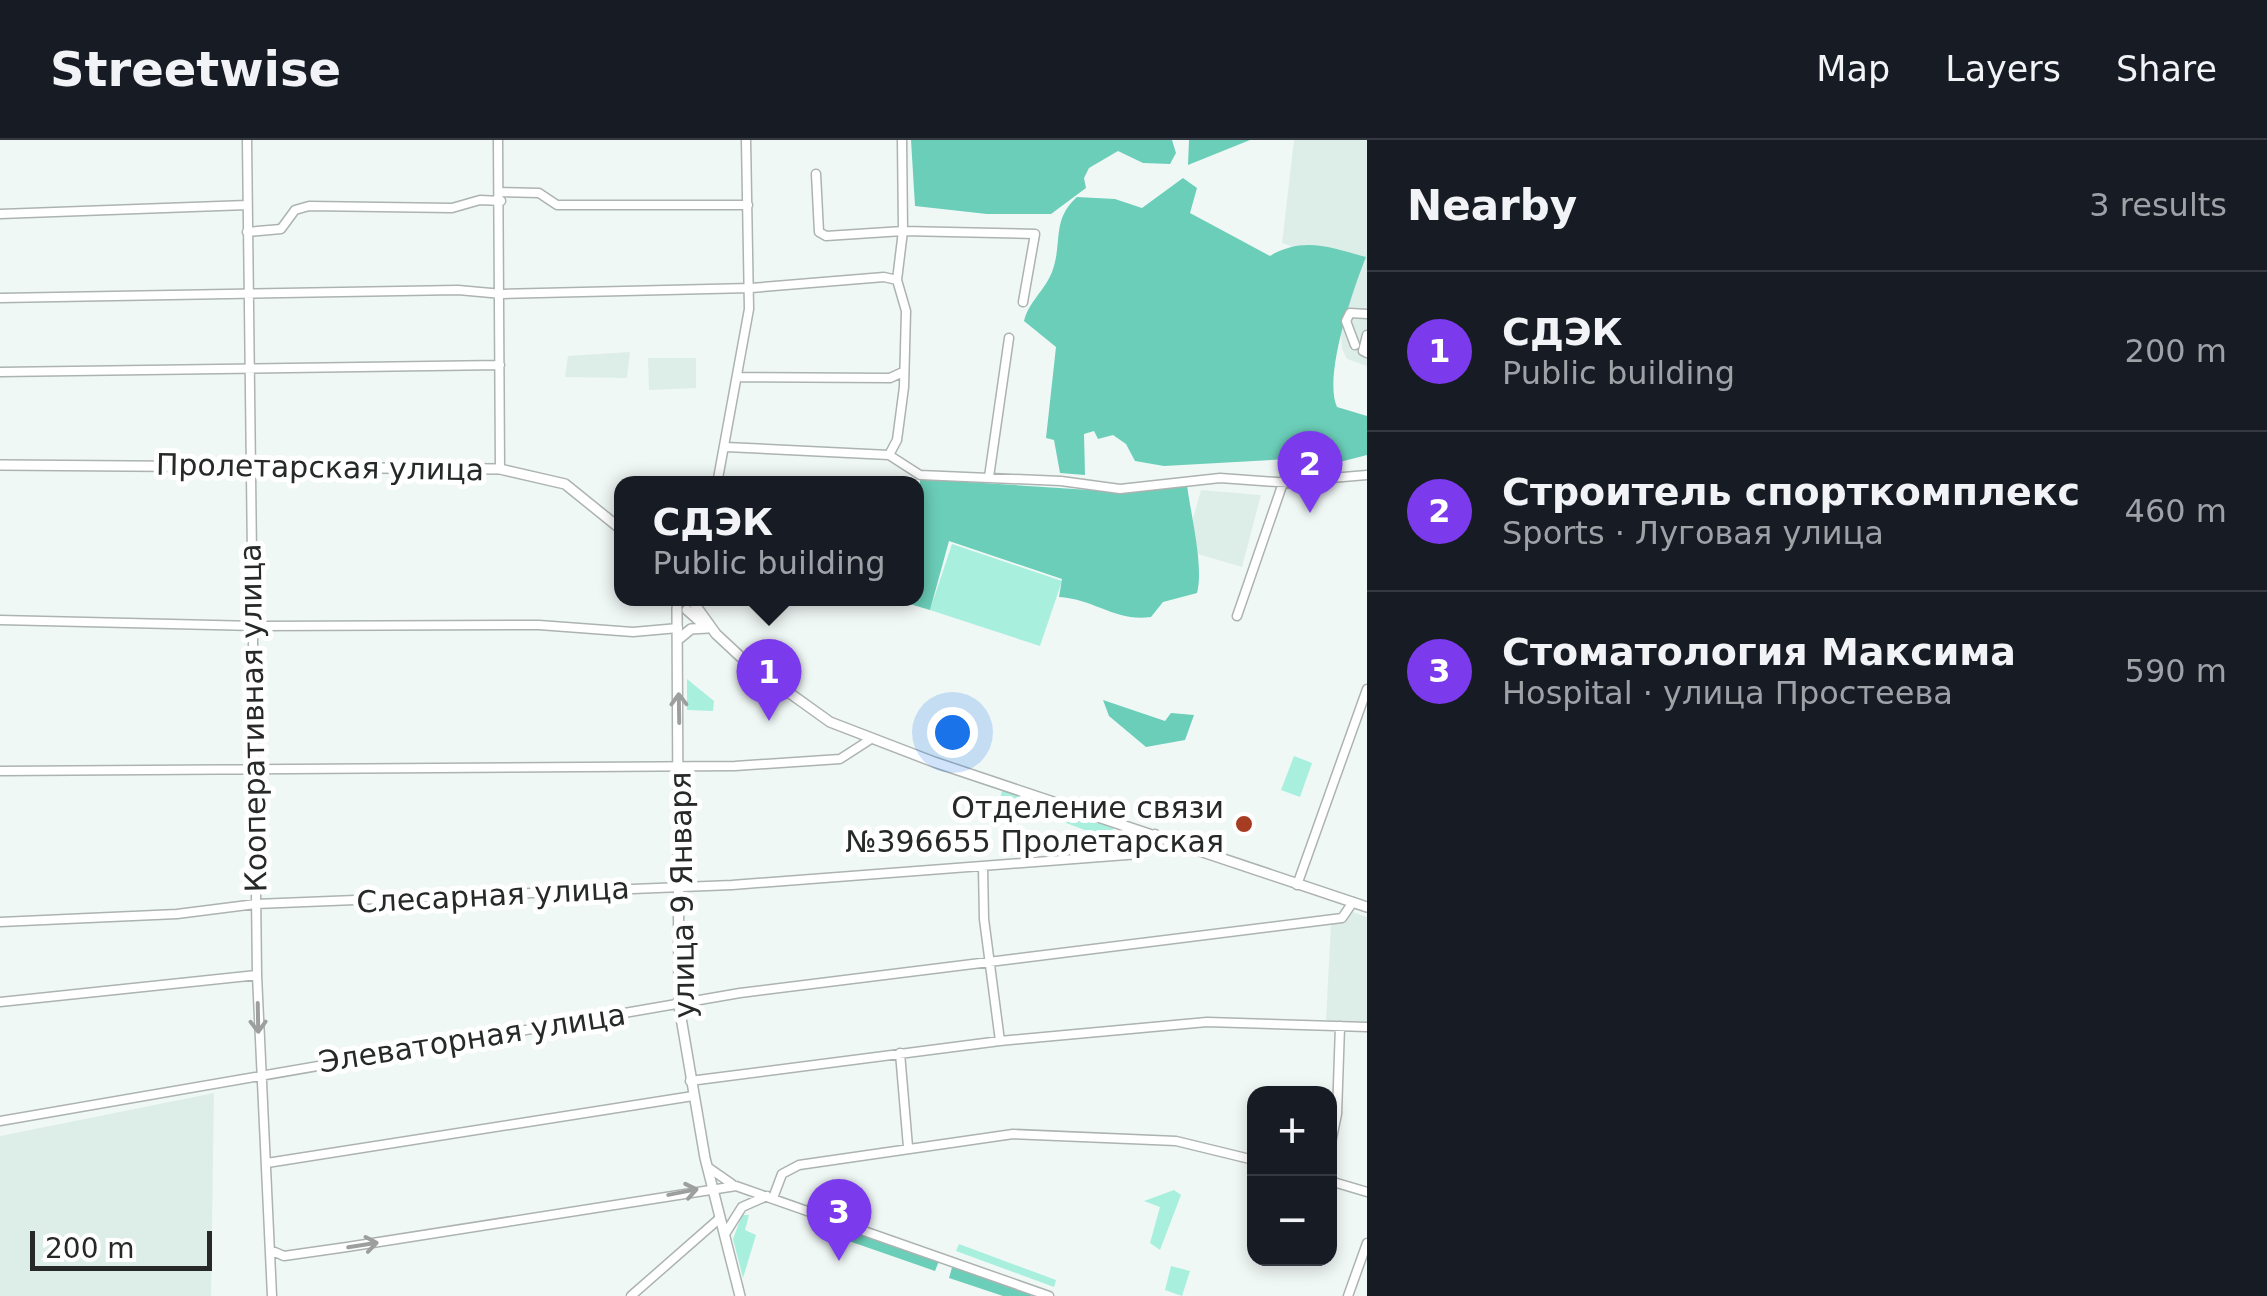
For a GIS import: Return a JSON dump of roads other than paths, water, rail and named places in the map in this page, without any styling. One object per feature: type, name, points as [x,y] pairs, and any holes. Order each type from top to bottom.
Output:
[{"type":"main road","name":"Пролетарская улица","points":[[0,466],[500,470],[565,484],[614,524]]},
{"type":"main road","name":"улица 9 Января","points":[[683,606],[679,638],[679,1006],[693,1096],[740,1296]]},
{"type":"main road","points":[[685,606],[794,700],[871,739],[1367,907]]},
{"type":"main road","points":[[679,638],[691,629],[712,631]]},
{"type":"street","name":"Кооперативная улица","points":[[247,140],[257,975],[272,1296]]},
{"type":"street","points":[[498,140],[502,294],[500,470]]},
{"type":"street","points":[[719,476],[739,377],[751,288],[746,140]]},
{"type":"street","points":[[890,455],[897,440],[906,311],[897,280],[903,231],[902,140]]},
{"type":"street","points":[[816,174],[819,232],[826,236],[903,231],[1035,234],[1023,302]]},
{"type":"street","points":[[247,232],[281,229],[295,210],[310,206],[452,208],[501,196],[539,193],[557,205],[748,205]]},
{"type":"street","points":[[0,214],[247,205]]},
{"type":"street","points":[[0,298],[246,293],[502,294],[751,288],[884,277],[897,280]]},
{"type":"street","points":[[1355,346],[1346,321],[1350,313],[1367,314]]},
{"type":"street","points":[[1367,335],[1363,351],[1367,353]]},
{"type":"street","points":[[989,477],[1010,338]]},
{"type":"street","points":[[0,372],[500,364]]},
{"type":"street","points":[[739,377],[890,378],[903,372]]},
{"type":"street","points":[[726,448],[890,455],[920,475],[1120,489],[1220,478],[1318,484],[1330,478],[1367,475]]},
{"type":"street","points":[[1238,616],[1284,480]]},
{"type":"street","points":[[0,620],[539,625],[679,638]]},
{"type":"street","points":[[1297,886],[1367,689]]},
{"type":"street","points":[[0,770],[680,765],[840,759],[871,739]]},
{"type":"street","name":"Слесарная улица","points":[[0,922],[178,914],[256,904],[982,868],[1140,854],[1155,834]]},
{"type":"street","points":[[982,868],[1000,1040]]},
{"type":"street","name":"Элеваторная улица","points":[[0,1121],[740,993],[990,960],[1282,929],[1342,918],[1353,902]]},
{"type":"street","points":[[0,1002],[257,975]]},
{"type":"street","points":[[690,1081],[1000,1040],[1206,1022],[1367,1027]]},
{"type":"street","points":[[1337,1114],[1340,1026]]},
{"type":"street","points":[[900,1053],[908,1147]]},
{"type":"street","points":[[267,1163],[693,1096]]},
{"type":"street","points":[[0,1110],[0,1121]]},
{"type":"street","points":[[724,1234],[742,1207],[770,1197],[790,1168],[908,1147],[1013,1134],[1103,1136],[1206,1145],[1247,1158]]},
{"type":"street","points":[[709,1168],[736,1186],[1050,1296]]},
{"type":"street","points":[[1337,1184],[1367,1192]]},
{"type":"street","points":[[269,1248],[284,1256],[347,1248],[736,1186]]},
{"type":"street","points":[[631,1296],[720,1218]]},
{"type":"street","points":[[1348,1296],[1367,1243]]},
{"type":"place","name":"Строитель спорткомплекс","points":[[1310,513]]},
{"type":"place","name":"СДЭК","points":[[769,721]]},
{"type":"place","name":"Отделение связи №396655 Пролетарская","points":[[1244,824]]},
{"type":"place","name":"Стоматология Максима","points":[[839,1261]]}]
